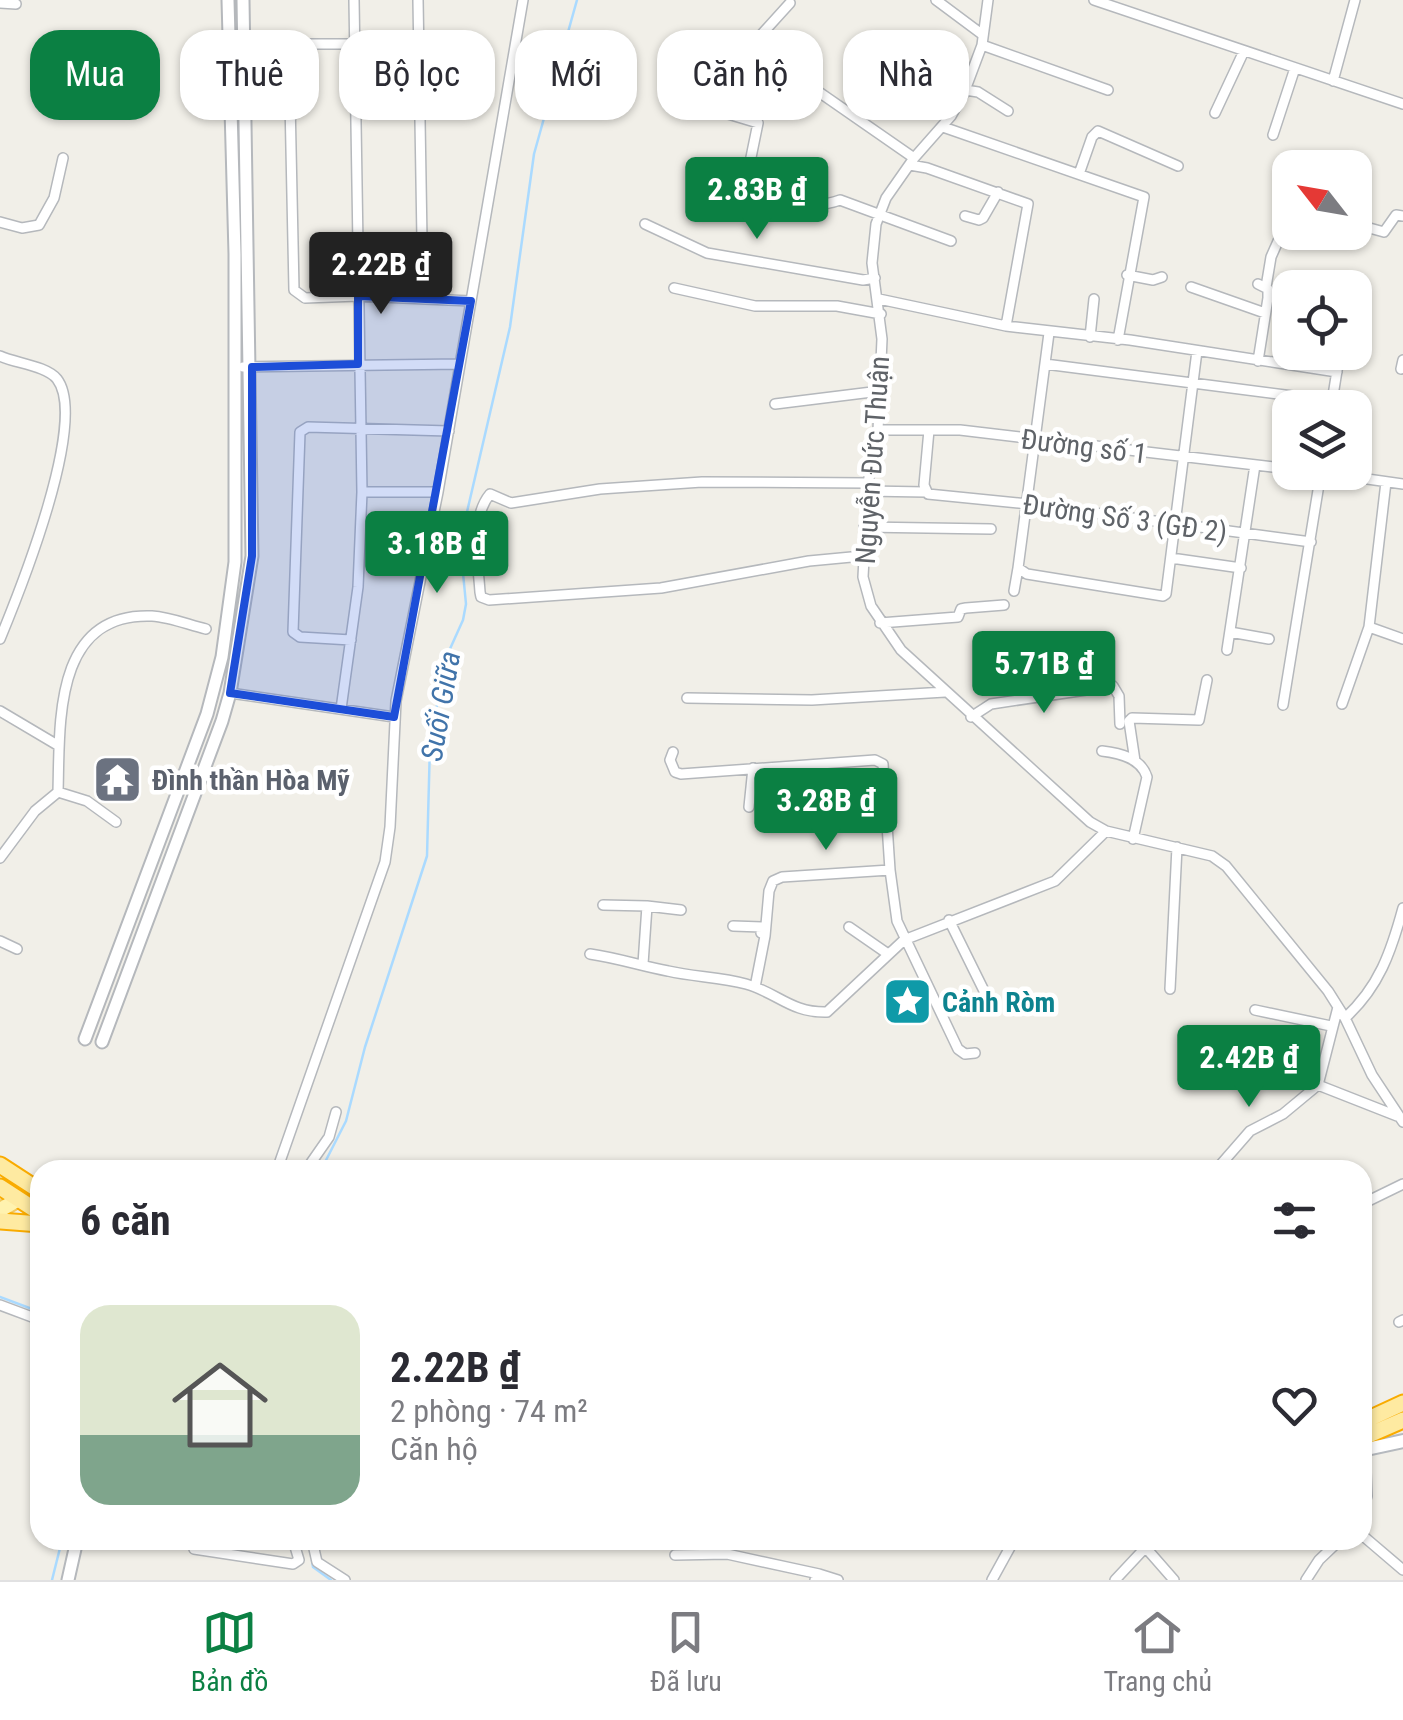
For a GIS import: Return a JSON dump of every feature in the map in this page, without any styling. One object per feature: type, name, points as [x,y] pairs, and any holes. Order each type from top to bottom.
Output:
[{"type":"highway","points":[[0,1165],[30,1185]]},
{"type":"highway","points":[[6,1195],[30,1186]]},
{"type":"highway","points":[[6,1195],[30,1208]]},
{"type":"highway","points":[[0,1221],[30,1223]]},
{"type":"highway","points":[[1372,1417],[1403,1402]]},
{"type":"highway","points":[[1372,1440],[1403,1420]]},
{"type":"main road","points":[[0,1210],[6,1195]]},
{"type":"main road","points":[[1372,1445],[1403,1441]]},
{"type":"street","points":[[85,1039],[207,714],[222,657],[236,542],[228,0]]},
{"type":"street","points":[[102,1042],[230,693],[252,556],[252,367],[243,0]]},
{"type":"street","points":[[354,0],[354,30]]},
{"type":"street","points":[[418,0],[422,240]]},
{"type":"street","points":[[281,1160],[382,873],[390,827],[394,716],[449,431],[523,0]]},
{"type":"street","points":[[936,0],[982,40],[1108,90]]},
{"type":"street","name":"Nguyễn Đức Thuận","points":[[969,76],[982,40],[988,0]]},
{"type":"street","points":[[1094,0],[1403,104]]},
{"type":"street","points":[[1333,81],[1355,0]]},
{"type":"street","points":[[0,3],[16,4]]},
{"type":"street","points":[[790,3],[747,42],[912,162],[1028,204],[1006,326]]},
{"type":"street","points":[[339,44],[297,44],[289,54],[294,290],[305,298],[358,296],[471,302]]},
{"type":"street","points":[[1216,113],[1244,51]]},
{"type":"street","points":[[1273,135],[1294,68]]},
{"type":"street","points":[[969,91],[1008,110]]},
{"type":"street","points":[[341,709],[358,586],[362,492],[355,120]]},
{"type":"street","points":[[748,120],[758,123],[748,173],[781,197],[825,204],[840,200],[951,241]]},
{"type":"street","name":"Nguyễn Đức Thuận","points":[[947,120],[912,162],[878,216],[872,245],[881,314],[880,390],[862,556],[863,577],[880,623],[901,650],[945,692],[1090,822],[1106,832],[1212,856],[1240,879],[1338,1007],[1372,1075],[1401,1119]]},
{"type":"street","points":[[943,127],[1144,197],[1118,340]]},
{"type":"street","points":[[1079,174],[1087,148],[1098,131],[1178,166]]},
{"type":"street","points":[[0,222],[22,228],[38,224],[54,198],[62,158]]},
{"type":"street","points":[[798,165],[816,182],[815,196],[809,203]]},
{"type":"street","points":[[965,216],[983,218],[998,192]]},
{"type":"street","points":[[1372,229],[1384,232],[1396,216],[1403,216]]},
{"type":"street","points":[[644,224],[707,253],[864,280],[875,278]]},
{"type":"street","points":[[1258,360],[1266,313],[1262,286],[1273,250]]},
{"type":"street","points":[[1127,275],[1153,280],[1162,277]]},
{"type":"street","points":[[1191,287],[1266,313]]},
{"type":"street","points":[[674,288],[755,306],[837,306],[881,314]]},
{"type":"street","points":[[1090,337],[1094,299]]},
{"type":"street","points":[[879,300],[1049,333],[1197,350],[1336,372],[1333,390]]},
{"type":"street","points":[[1014,591],[1022,571],[1049,333]]},
{"type":"street","points":[[1022,571],[1166,594],[1197,350]]},
{"type":"street","points":[[0,356],[53,374],[64,401],[62,454],[51,498],[0,639]]},
{"type":"street","points":[[236,367],[460,364]]},
{"type":"street","points":[[1046,364],[1272,396]]},
{"type":"street","points":[[776,404],[880,390]]},
{"type":"street","points":[[351,640],[300,637],[293,632],[300,432],[308,428],[449,431]]},
{"type":"street","name":"Đường số 1","points":[[878,430],[960,430],[1272,467]]},
{"type":"street","points":[[926,492],[929,430]]},
{"type":"street","points":[[1227,650],[1255,465]]},
{"type":"street","points":[[1372,480],[1403,484]]},
{"type":"street","name":"Đường Số 3 (GĐ 2)","points":[[862,556],[796,563],[661,588],[489,600],[481,597],[476,550],[483,504],[490,494],[511,503],[600,490],[702,482],[926,492],[1312,542]]},
{"type":"street","points":[[1342,704],[1369,627],[1386,482]]},
{"type":"street","points":[[1283,705],[1318,490]]},
{"type":"street","points":[[362,492],[438,492]]},
{"type":"street","points":[[864,527],[991,530]]},
{"type":"street","points":[[1172,558],[1240,568]]},
{"type":"street","points":[[880,623],[958,618],[961,609],[1004,605]]},
{"type":"street","points":[[58,792],[59,746],[70,666],[88,638],[110,624],[130,618],[154,616],[206,628]]},
{"type":"street","points":[[1369,627],[1403,639]]},
{"type":"street","points":[[1230,632],[1269,639]]},
{"type":"street","points":[[1103,660],[1103,686]]},
{"type":"street","points":[[1134,761],[1129,721],[1199,720],[1207,680]]},
{"type":"street","points":[[972,716],[992,704],[1113,686],[1120,696],[1120,724]]},
{"type":"street","points":[[687,698],[812,700],[945,692]]},
{"type":"street","points":[[230,693],[394,716]]},
{"type":"street","points":[[0,711],[59,746]]},
{"type":"street","points":[[672,752],[670,760],[675,772],[681,774],[880,761],[897,921],[958,1049],[965,1054],[975,1053]]},
{"type":"street","points":[[1102,752],[1144,768],[1147,777],[1132,839]]},
{"type":"street","points":[[749,806],[752,768]]},
{"type":"street","points":[[0,858],[48,797],[58,792],[87,801],[116,822]]},
{"type":"street","points":[[846,809],[886,811]]},
{"type":"street","points":[[590,954],[673,973],[716,976],[754,986],[796,1009],[828,1012],[904,940],[1063,876],[1106,832]]},
{"type":"street","points":[[1170,989],[1177,847]]},
{"type":"street","points":[[754,986],[773,881],[782,876],[890,870]]},
{"type":"street","points":[[603,905],[681,910]]},
{"type":"street","points":[[642,964],[648,906]]},
{"type":"street","points":[[1345,1018],[1366,998],[1388,961],[1403,908]]},
{"type":"street","points":[[949,920],[994,1009]]},
{"type":"street","points":[[733,926],[762,927],[754,986]]},
{"type":"street","points":[[849,928],[888,954]]},
{"type":"street","points":[[0,941],[17,949]]},
{"type":"street","points":[[1225,1160],[1250,1131],[1284,1114],[1318,1085],[1338,1007]]},
{"type":"street","points":[[1255,1010],[1331,1026]]},
{"type":"street","points":[[1318,1085],[1401,1119]]},
{"type":"street","points":[[313,1160],[329,1137],[336,1112]]},
{"type":"street","points":[[1372,1199],[1403,1184]]},
{"type":"street","points":[[0,1305],[30,1316]]},
{"type":"street","points":[[1372,1544],[1403,1570]]},
{"type":"street","points":[[68,1580],[75,1550]]},
{"type":"street","points":[[201,1550],[293,1564],[299,1560],[296,1550]]},
{"type":"street","points":[[314,1550],[317,1562],[345,1580]]},
{"type":"street","points":[[992,1580],[1008,1550]]},
{"type":"street","points":[[1116,1580],[1138,1550]]},
{"type":"street","points":[[1147,1550],[1174,1580]]},
{"type":"street","points":[[1306,1580],[1330,1550]]},
{"type":"street","points":[[675,1555],[727,1554],[838,1580]]},
{"type":"highlighted area","points":[[358,296],[471,301],[394,717],[230,693],[252,556],[252,367],[358,364]]},
{"type":"waterway","name":"Suối Giữa","points":[[326,1160],[346,1121],[365,1047],[427,856],[430,744],[445,660],[466,604],[460,542],[510,327],[534,154],[577,0]]},
{"type":"waterway","points":[[0,1297],[30,1308]]},
{"type":"waterway","points":[[52,1580],[60,1550]]},
{"type":"waterway","name":"Suối Giữa","points":[[312,1561],[313,1567],[331,1580]]},
{"type":"place","name":"Đình thần Hòa Mỹ","points":[[117,780]]},
{"type":"place","name":"Cảnh Ròm","points":[[907,1002]]}]
